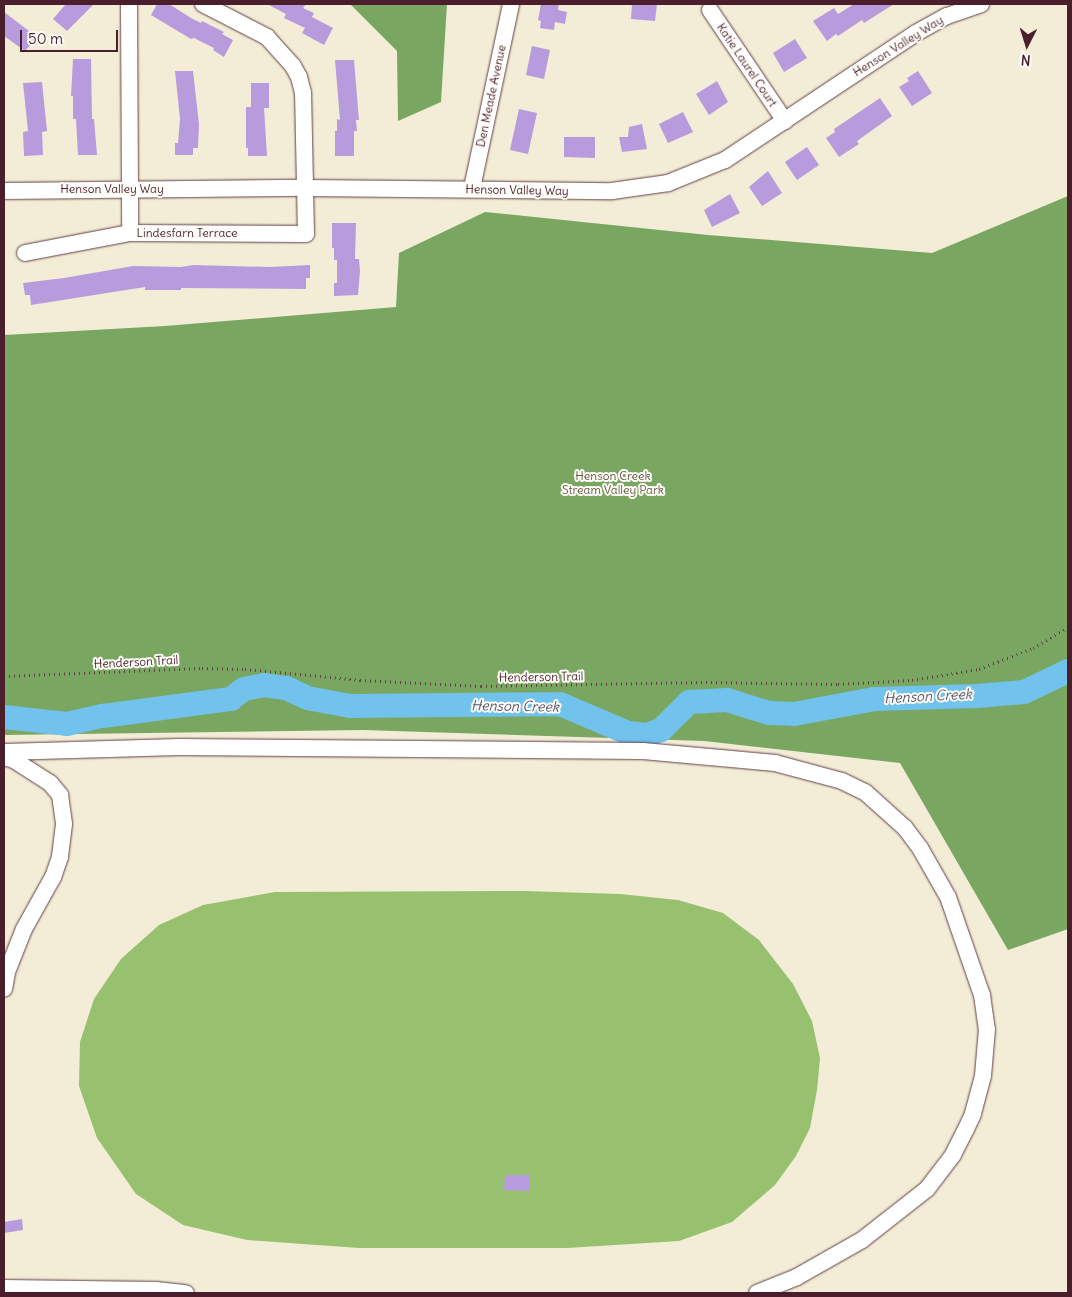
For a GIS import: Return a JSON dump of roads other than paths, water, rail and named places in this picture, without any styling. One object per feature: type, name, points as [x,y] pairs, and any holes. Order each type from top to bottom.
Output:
[{"type":"street","points":[[129,4],[130,233]]},
{"type":"street","points":[[203,4],[267,38],[294,66],[303,93],[305,188]]},
{"type":"street","name":"Den Meade Avenue","points":[[472,188],[511,4]]},
{"type":"street","name":"Henson Valley Way","points":[[4,191],[305,188],[472,188],[612,191],[668,183],[725,160],[916,33],[947,16],[981,4]]},
{"type":"street","name":"Katie Laurel Court","points":[[710,10],[785,121]]},
{"type":"street","name":"Lindesfarn Terrace","points":[[25,254],[130,233],[306,234],[305,188]]},
{"type":"street","points":[[4,752],[179,747],[643,751],[775,763],[842,781],[865,792],[905,828],[920,848],[948,897],[982,995],[987,1029],[984,1076],[973,1114],[966,1130],[953,1155],[927,1189],[862,1240],[797,1277],[757,1293]]},
{"type":"street","points":[[4,756],[14,760],[50,783],[60,795],[64,824],[60,857],[53,877],[24,929],[7,972],[4,989]]},
{"type":"street","points":[[4,1288],[113,1291],[156,1290],[186,1293]]},
{"type":"waterway","name":"Henson Creek","points":[[4,717],[67,724],[103,716],[231,699],[244,689],[264,685],[286,688],[307,698],[350,706],[560,704],[628,733],[647,735],[661,730],[689,702],[727,700],[769,713],[794,714],[874,699],[977,696],[1024,692],[1068,671]]},
{"type":"park label","name":"Henson Creek Stream Valley Park","points":[[613,483]]}]
